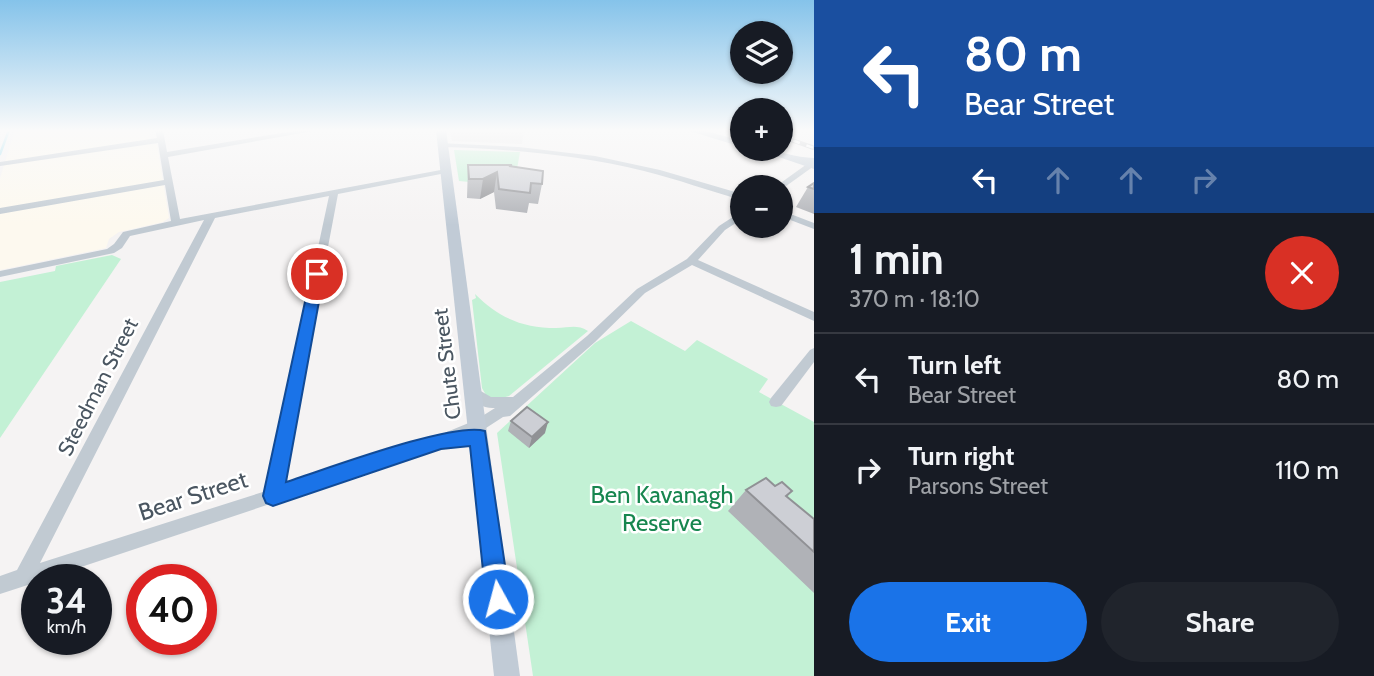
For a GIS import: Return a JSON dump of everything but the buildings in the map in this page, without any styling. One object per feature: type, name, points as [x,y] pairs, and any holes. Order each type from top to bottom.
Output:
[{"type":"street","points":[[165,162],[176,222]]},
{"type":"street","name":"Chute Street","points":[[445,162],[507,676]]},
{"type":"street","points":[[608,162],[663,174],[730,195]]},
{"type":"street","points":[[793,176],[807,164]]},
{"type":"street","points":[[0,274],[110,251],[118,246],[127,234],[176,222],[446,171]]},
{"type":"street","points":[[0,211],[169,182]]},
{"type":"street","points":[[273,496],[334,191]]},
{"type":"street","name":"Steedman Street","points":[[30,564],[211,216]]},
{"type":"street","points":[[793,218],[814,226]]},
{"type":"street","points":[[478,431],[591,339],[641,291],[691,261],[730,223]]},
{"type":"street","points":[[691,261],[814,317]]},
{"type":"street","points":[[776,402],[814,353]]},
{"type":"street","points":[[474,394],[492,403],[513,404]]},
{"type":"street","name":"Bear Street","points":[[66,564],[478,431]]},
{"type":"street","name":"Bear Street","points":[[0,585],[21,579]]},
{"type":"shaded area","points":[[5,162],[160,162],[169,218],[163,222],[119,232],[109,239],[106,248],[0,270],[0,178]]},
{"type":"green space","points":[[456,162],[518,162],[514,186],[459,181]]},
{"type":"green space","points":[[112,255],[121,259],[0,438],[0,282],[55,271],[56,266]]},
{"type":"green space","points":[[475,294],[502,315],[522,324],[544,328],[576,327],[588,331],[509,396],[487,397],[482,388],[472,300],[476,298]]},
{"type":"green space","name":"Ben Kavanagh Reserve","points":[[631,321],[685,351],[697,340],[768,379],[759,392],[814,422],[814,676],[533,676],[497,433],[595,343]]},
{"type":"route","points":[[317,274],[273,496],[441,441],[478,437],[498,599]]}]
